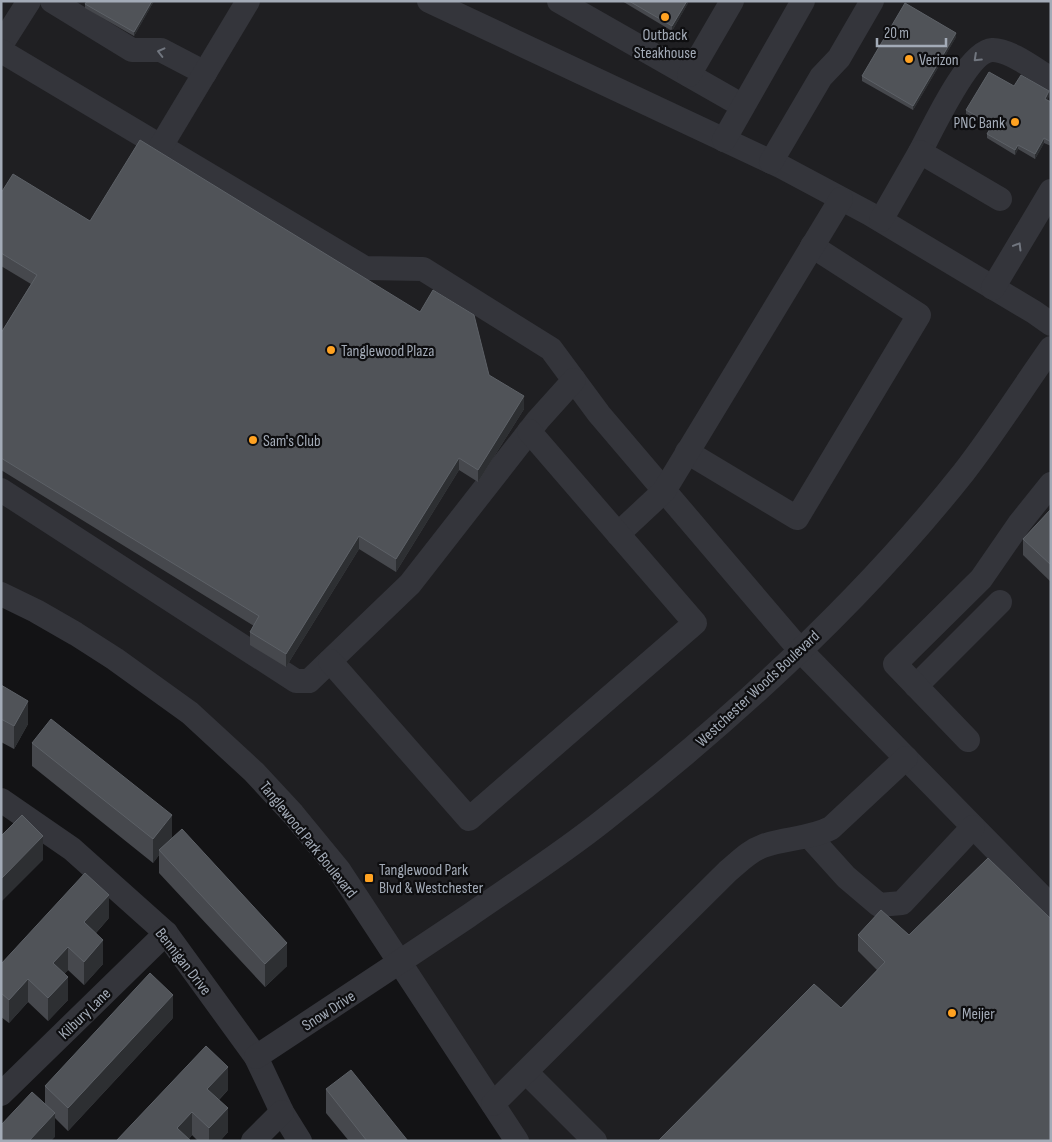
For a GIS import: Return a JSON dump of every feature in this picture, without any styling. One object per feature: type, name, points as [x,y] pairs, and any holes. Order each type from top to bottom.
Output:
[{"type":"street","points":[[1,44],[28,1]]},
{"type":"street","points":[[52,1],[132,50],[162,50],[205,73]]},
{"type":"street","points":[[161,146],[248,1]]},
{"type":"street","points":[[559,1],[743,106]]},
{"type":"street","points":[[689,75],[732,1]]},
{"type":"street","points":[[724,140],[803,1]]},
{"type":"street","points":[[771,162],[821,77],[839,58],[872,1]]},
{"type":"street","points":[[440,4],[771,162],[841,198],[881,220],[1051,324]]},
{"type":"street","points":[[881,220],[963,75],[983,52],[993,50],[1005,52],[1051,79]]},
{"type":"street","points":[[1,51],[366,268],[423,269],[552,349],[599,414],[800,650],[1051,906]]},
{"type":"street","points":[[920,152],[1000,199]]},
{"type":"street","points":[[993,288],[1051,191]]},
{"type":"street","points":[[618,534],[664,492],[841,198]]},
{"type":"street","points":[[687,452],[797,518],[919,315],[812,246]]},
{"type":"street","name":"Westchester Woods Boulevard","points":[[400,962],[532,873],[603,822],[744,703],[860,591],[964,471],[1051,348]]},
{"type":"street","points":[[1,490],[296,681],[309,681],[410,584],[529,431],[574,380]]},
{"type":"street","points":[[330,661],[469,819],[696,623],[529,431]]},
{"type":"street","points":[[968,740],[895,664],[981,579],[1019,524],[1051,484]]},
{"type":"street","name":"Tanglewood Park Boulevard","points":[[1,594],[60,624],[115,659],[190,713],[254,772],[293,814],[328,856],[348,884],[517,1141]]},
{"type":"street","points":[[916,686],[1000,602]]},
{"type":"street","points":[[493,1104],[728,871],[749,854],[763,846],[818,834],[831,828],[906,758]]},
{"type":"street","name":"Bennigan Drive","points":[[1,800],[72,850],[166,933],[256,1057],[282,1112],[300,1141]]},
{"type":"street","points":[[809,836],[846,877],[879,905],[902,903],[973,827]]},
{"type":"street","name":"Kilbury Lane","points":[[1,1094],[166,933]]},
{"type":"street","name":"Snow Drive","points":[[256,1057],[400,962]]},
{"type":"street","points":[[526,1072],[595,1141]]},
{"type":"street","points":[[253,1141],[282,1112]]},
{"type":"shaded area","points":[[1,1],[1051,1],[1051,1141],[517,1141],[400,962],[222,742],[1,594]]},
{"type":"building","points":[[87,1],[152,1],[134,32],[85,4]]},
{"type":"building","name":"Outback Steakhouse","points":[[629,1],[687,1],[672,26]]},
{"type":"building","name":"Verizon","points":[[905,3],[956,33],[913,106],[862,76]]},
{"type":"building","name":"PNC Bank","points":[[989,72],[1014,86],[1021,75],[1049,91],[1045,99],[1051,102],[1051,142],[1044,138],[1035,154],[1018,145],[1015,150],[987,134],[992,125],[966,110]]},
{"type":"building","name":"Sam's Club","points":[[140,140],[420,312],[433,290],[474,315],[489,375],[524,396],[478,470],[459,458],[396,559],[359,536],[286,654],[250,632],[259,616],[1,458],[1,333],[37,275],[1,253],[1,193],[13,174],[90,221]]},
{"type":"building","points":[[1051,509],[1051,565],[1023,539]]},
{"type":"building","points":[[1,685],[28,701],[14,726],[1,719]]},
{"type":"building","points":[[51,719],[172,815],[153,839],[32,743]]},
{"type":"building","points":[[22,815],[43,836],[1,879],[1,836]]},
{"type":"building","points":[[182,829],[287,943],[265,964],[159,850]]},
{"type":"building","name":"Meijer","points":[[988,858],[1051,919],[1051,1141],[658,1141],[814,984],[841,1008],[885,962],[858,935],[881,910],[909,935]]},
{"type":"building","points":[[85,873],[109,895],[84,922],[103,940],[84,962],[68,947],[53,963],[68,977],[48,998],[28,979],[9,1000],[1,993],[1,964]]},
{"type":"building","points":[[150,973],[173,995],[68,1108],[45,1086]]},
{"type":"building","points":[[206,1046],[228,1067],[207,1089],[228,1108],[209,1128],[192,1112],[177,1128],[191,1141],[116,1141]]},
{"type":"building","points":[[351,1070],[408,1141],[367,1141],[326,1089]]},
{"type":"building","points":[[32,1092],[55,1113],[29,1141],[1,1141],[1,1125]]},
{"type":"place","name":"Outback Steakhouse","points":[[665,17]]},
{"type":"place","name":"Verizon","points":[[909,59]]},
{"type":"place","name":"PNC Bank","points":[[1015,122]]},
{"type":"place","name":"Tanglewood Plaza","points":[[331,350]]},
{"type":"place","name":"Sam's Club","points":[[253,440]]},
{"type":"place","name":"Tanglewood Park Blvd & Westchester","points":[[369,878]]},
{"type":"place","name":"Meijer","points":[[952,1013]]}]
